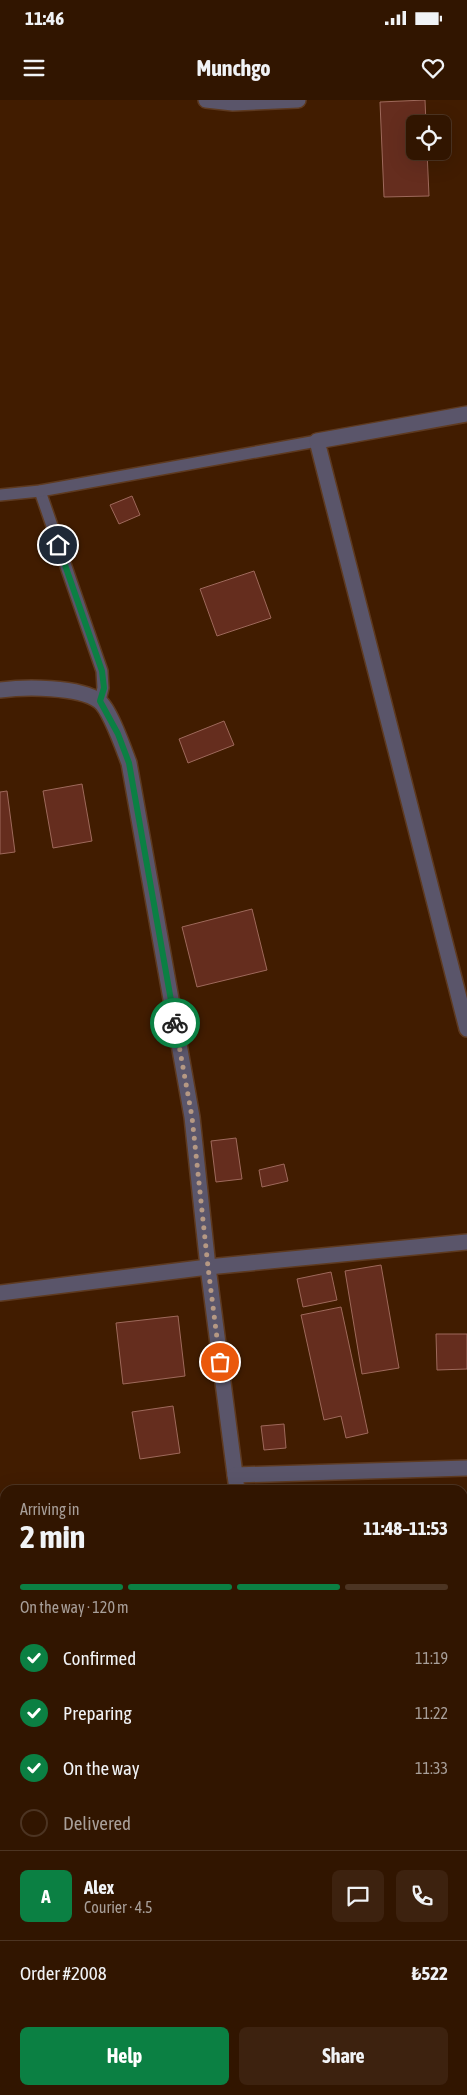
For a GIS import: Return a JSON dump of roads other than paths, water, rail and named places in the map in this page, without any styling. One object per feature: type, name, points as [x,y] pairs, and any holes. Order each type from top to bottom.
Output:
[{"type":"street","points":[[206,100],[233,103],[298,100]]},
{"type":"street","points":[[467,414],[318,440],[467,1029]]},
{"type":"street","points":[[0,690],[21,688],[78,692],[100,701],[118,734],[129,763],[192,1117],[208,1267],[236,1483],[467,1468]]},
{"type":"street","points":[[0,1293],[208,1267],[467,1242]]},
{"type":"lane","points":[[0,495],[40,491],[318,440]]},
{"type":"lane","points":[[40,491],[102,671],[104,688],[100,701]]}]
